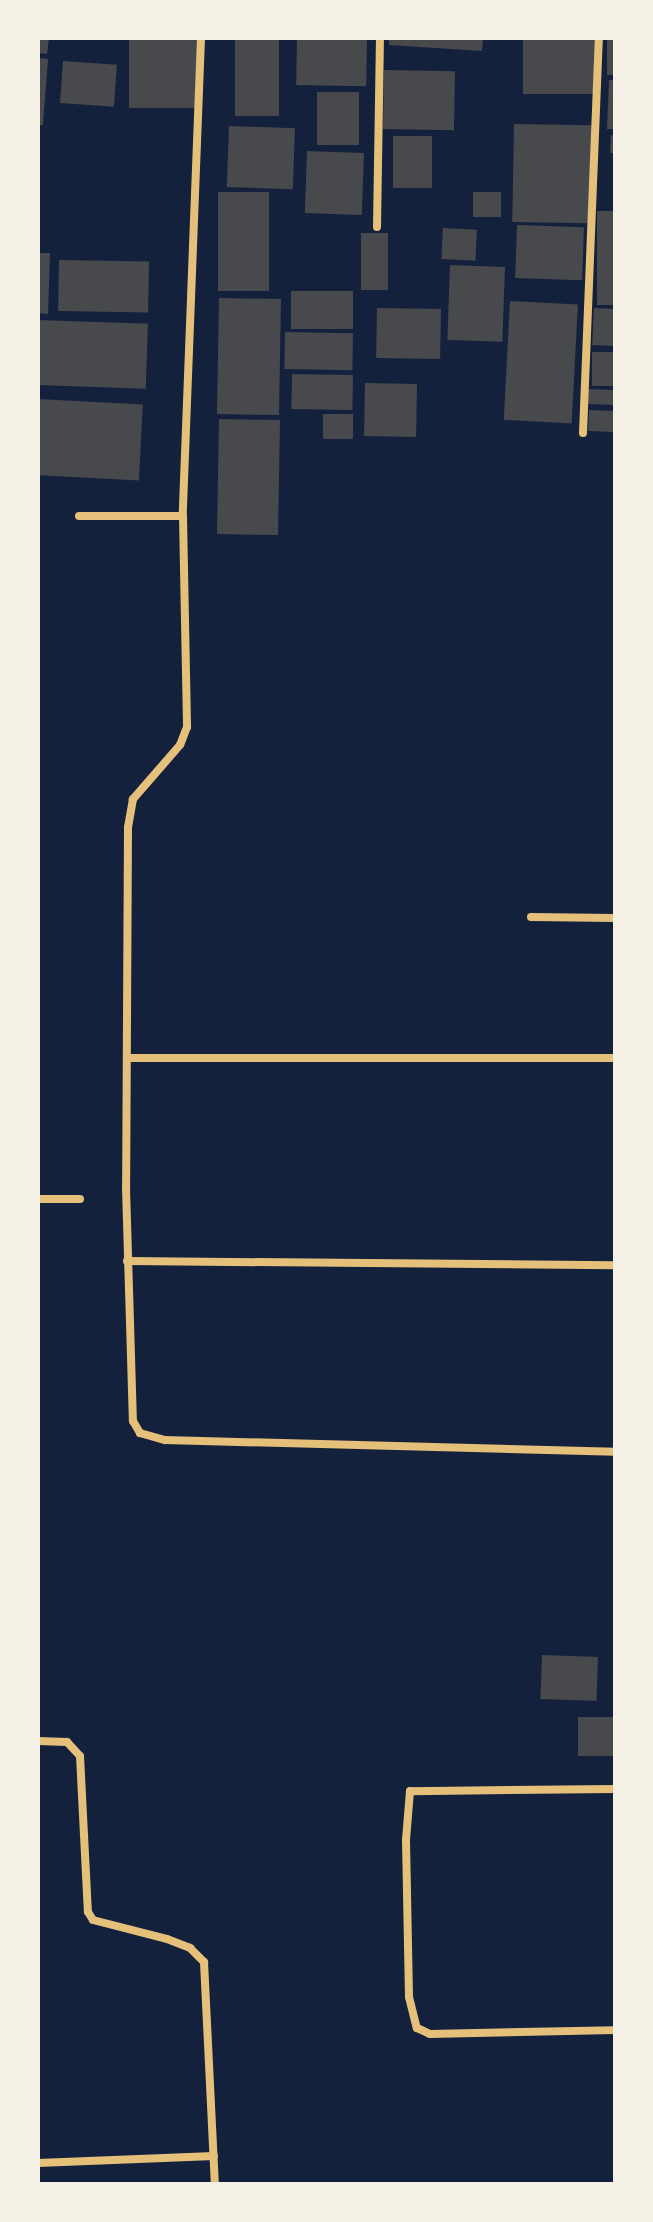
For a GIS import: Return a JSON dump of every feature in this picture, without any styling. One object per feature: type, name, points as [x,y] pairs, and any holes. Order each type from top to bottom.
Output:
[{"type":"street","points":[[201,38],[183,516],[187,727],[180,745],[133,799],[128,828],[127,1261],[133,1421],[140,1433],[165,1440],[615,1452]]},
{"type":"street","points":[[377,227],[380,38]]},
{"type":"street","points":[[583,433],[599,38]]},
{"type":"street","points":[[79,516],[183,516]]},
{"type":"street","points":[[531,917],[615,918]]},
{"type":"street","points":[[127,1058],[615,1058]]},
{"type":"street","points":[[38,1199],[80,1199]]},
{"type":"street","points":[[127,1261],[615,1265]]},
{"type":"street","points":[[38,1741],[67,1742],[80,1756],[88,1912],[115,1927],[167,1939],[190,1948],[204,1962],[215,2184]]},
{"type":"street","points":[[615,1789],[410,1791],[409,1997],[417,2028],[430,2034],[615,2030]]},
{"type":"street","points":[[38,2163],[214,2156]]},
{"type":"building","points":[[38,38],[49,38],[47,54],[38,53]]},
{"type":"building","points":[[129,38],[198,38],[198,108],[129,108]]},
{"type":"building","points":[[235,38],[279,38],[279,116],[235,116]]},
{"type":"building","points":[[297,38],[367,39],[366,86],[296,85]]},
{"type":"building","points":[[389,38],[483,38],[482,51],[389,45]]},
{"type":"building","points":[[523,38],[595,38],[595,94],[523,94]]},
{"type":"building","points":[[607,38],[615,38],[615,75],[607,75]]},
{"type":"building","points":[[38,58],[48,59],[43,125],[38,125]]},
{"type":"building","points":[[63,61],[117,65],[114,107],[60,103]]},
{"type":"building","points":[[384,70],[455,71],[454,130],[383,129]]},
{"type":"building","points":[[609,80],[615,80],[615,129],[607,129]]},
{"type":"building","points":[[317,92],[359,92],[359,145],[317,145]]},
{"type":"building","points":[[514,124],[592,125],[590,223],[512,222]]},
{"type":"building","points":[[229,126],[295,128],[293,189],[227,187]]},
{"type":"building","points":[[611,135],[615,136],[615,153],[610,153]]},
{"type":"building","points":[[393,136],[432,136],[432,188],[393,188]]},
{"type":"building","points":[[307,151],[364,153],[362,215],[305,213]]},
{"type":"building","points":[[218,192],[269,192],[269,291],[218,291]]},
{"type":"building","points":[[473,192],[501,192],[501,217],[473,217]]},
{"type":"building","points":[[597,211],[615,211],[615,305],[597,305]]},
{"type":"building","points":[[517,225],[584,227],[582,280],[515,278]]},
{"type":"building","points":[[443,228],[477,230],[475,261],[441,259]]},
{"type":"building","points":[[361,233],[388,233],[388,290],[361,290]]},
{"type":"building","points":[[38,253],[50,253],[48,314],[38,313]]},
{"type":"building","points":[[59,260],[149,262],[148,313],[58,311]]},
{"type":"building","points":[[450,265],[505,267],[502,342],[447,340]]},
{"type":"building","points":[[291,291],[353,291],[353,329],[291,329]]},
{"type":"building","points":[[219,298],[281,299],[279,415],[217,414]]},
{"type":"building","points":[[510,301],[578,305],[572,423],[504,420]]},
{"type":"building","points":[[377,308],[441,309],[440,359],[376,358]]},
{"type":"building","points":[[594,308],[615,309],[613,346],[592,345]]},
{"type":"building","points":[[38,320],[148,324],[146,389],[38,385]]},
{"type":"building","points":[[285,332],[353,333],[352,370],[284,369]]},
{"type":"building","points":[[592,352],[615,352],[615,386],[592,386]]},
{"type":"building","points":[[292,374],[353,375],[352,410],[291,409]]},
{"type":"building","points":[[365,383],[417,384],[416,437],[364,436]]},
{"type":"building","points":[[588,389],[615,390],[614,405],[587,404]]},
{"type":"building","points":[[38,399],[143,404],[139,480],[38,475]]},
{"type":"building","points":[[589,410],[615,411],[614,432],[588,431]]},
{"type":"building","points":[[323,414],[353,414],[353,439],[323,439]]},
{"type":"building","points":[[219,419],[280,420],[278,535],[217,534]]},
{"type":"building","points":[[542,1655],[598,1657],[596,1701],[540,1699]]},
{"type":"building","points":[[578,1717],[615,1717],[615,1756],[578,1756]]}]
